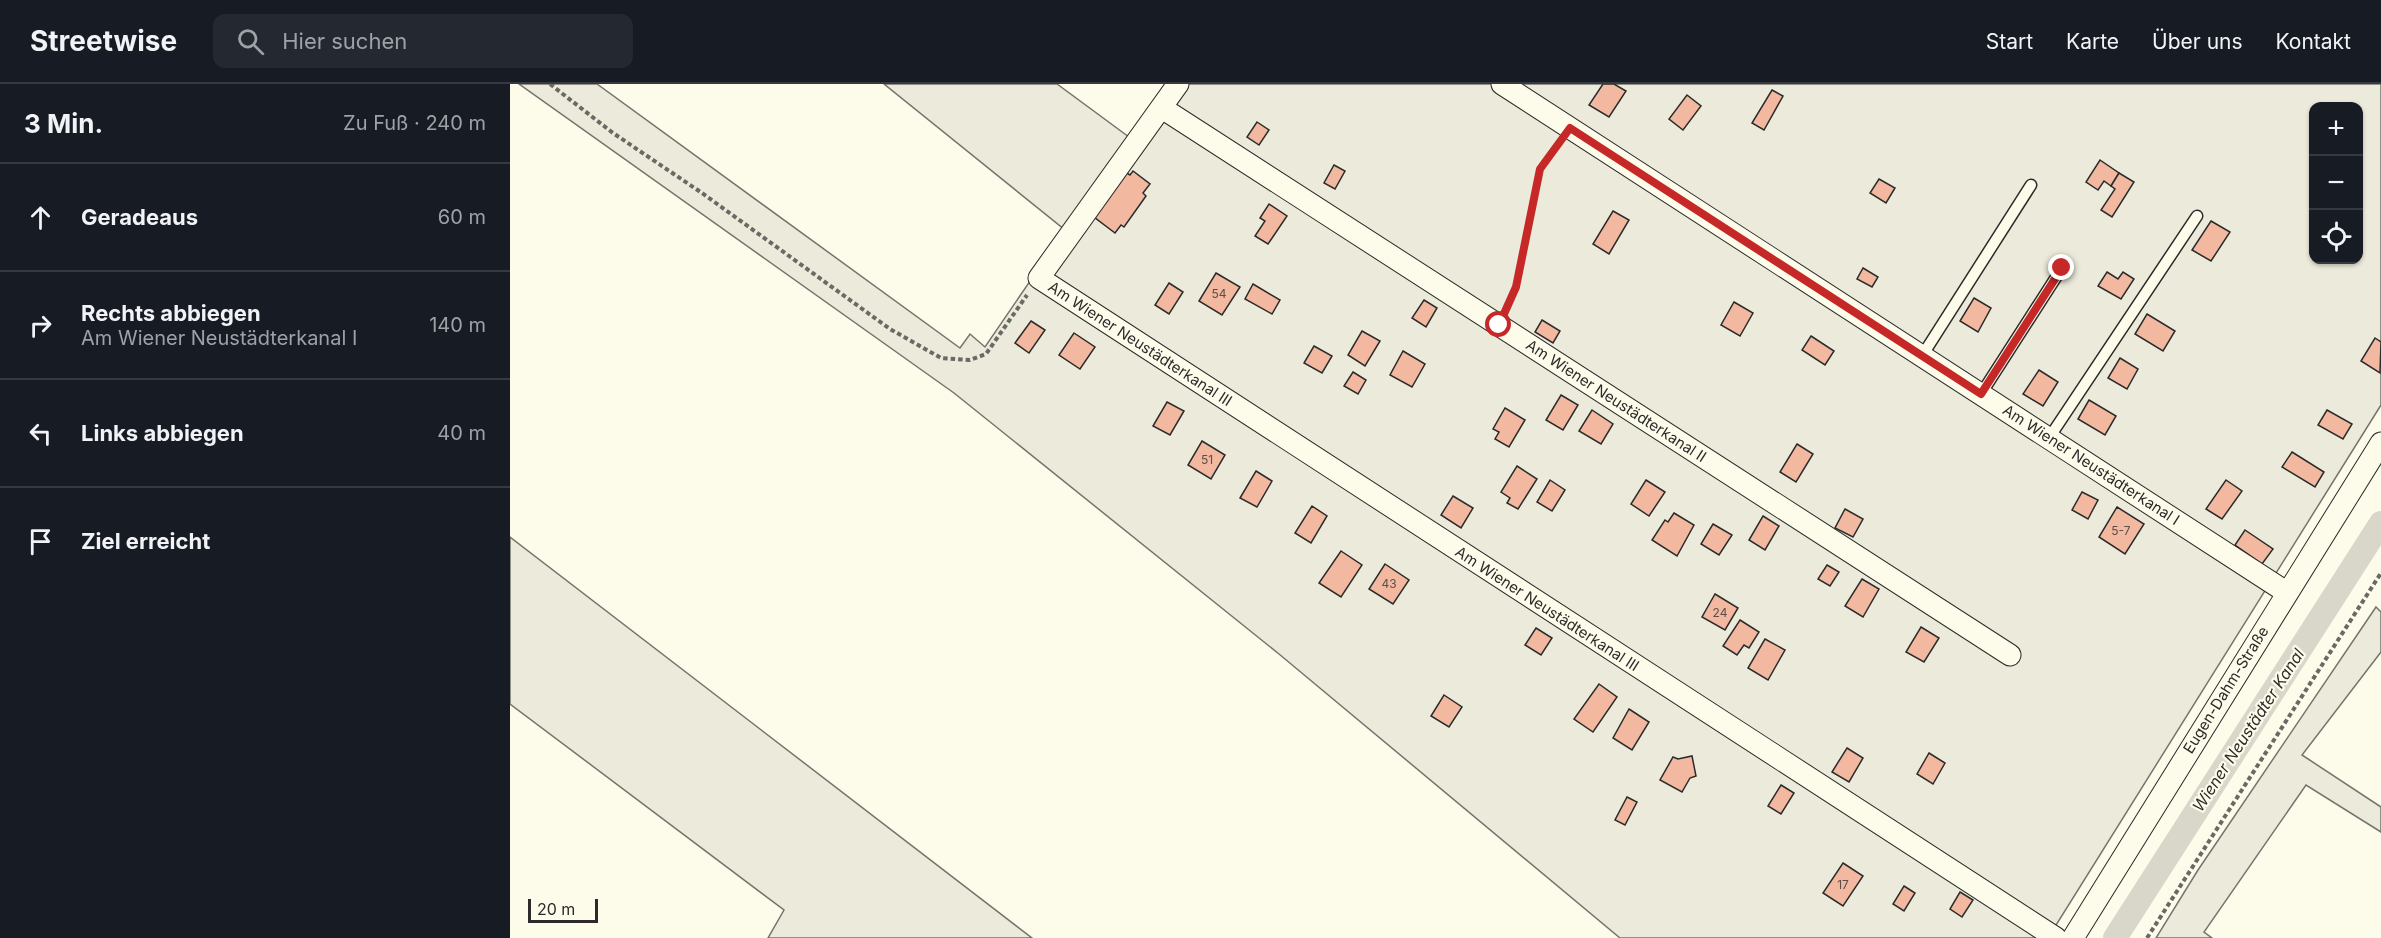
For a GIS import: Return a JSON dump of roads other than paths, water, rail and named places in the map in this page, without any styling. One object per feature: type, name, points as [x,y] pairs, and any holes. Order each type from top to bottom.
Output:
[{"type":"street","points":[[1162,108],[1178,84]]},
{"type":"street","name":"Am Wiener Neustädterkanal I","points":[[1502,84],[2286,592]]},
{"type":"street","name":"Am Wiener Neustädterkanal III","points":[[1162,108],[1039,278],[1928,858],[2056,938]]},
{"type":"street","name":"Am Wiener Neustädterkanal II","points":[[1162,108],[2010,655]]},
{"type":"street","name":"Eugen-Dahm-Straße","points":[[2073,938],[2286,592],[2381,443]]},
{"type":"lane","points":[[1922,356],[2031,185]]},
{"type":"lane","points":[[2049,438],[2197,216]]},
{"type":"lane","points":[[1981,394],[2062,268]]},
{"type":"waterway","name":"Wiener Neustädter Kanal","points":[[2115,938],[2381,523]]}]
